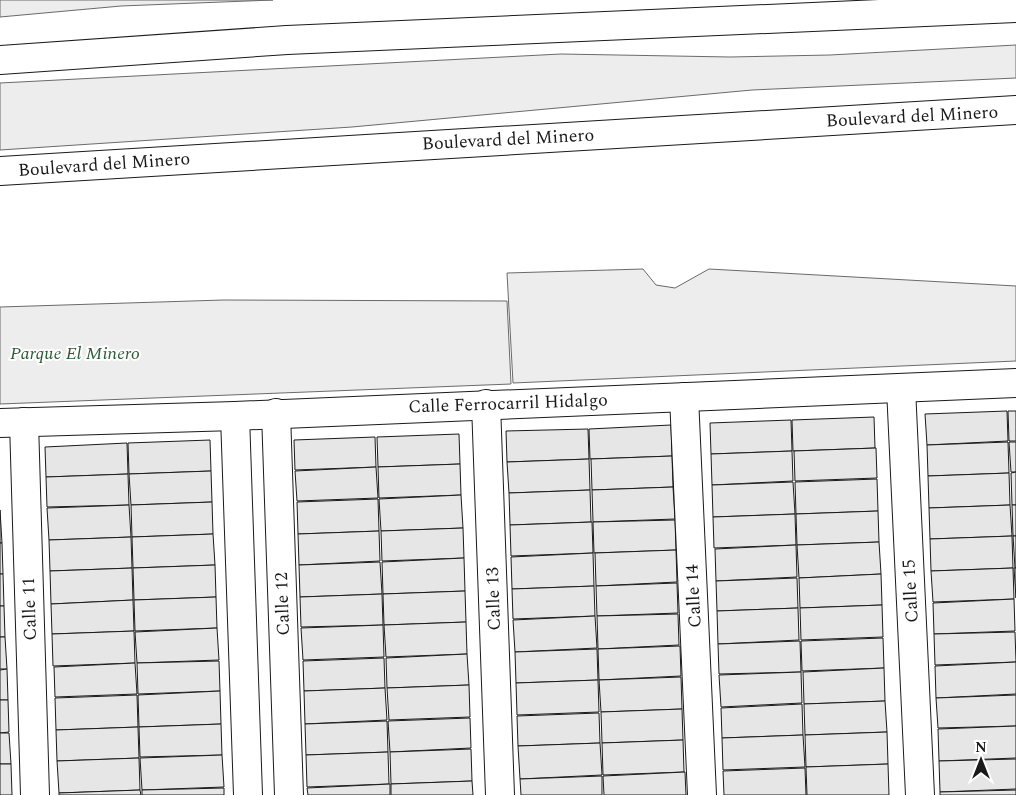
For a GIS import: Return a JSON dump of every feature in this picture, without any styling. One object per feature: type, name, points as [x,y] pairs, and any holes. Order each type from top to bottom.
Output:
[{"type":"street","points":[[0,60],[287,40],[1016,8]]},
{"type":"street","name":"Boulevard del Minero","points":[[0,171],[1016,110]]},
{"type":"street","name":"Calle Ferrocarril Hidalgo","points":[[12,422],[235,416],[1016,383]]},
{"type":"street","name":"Calle 15","points":[[901,388],[920,795]]},
{"type":"street","name":"Calle 14","points":[[684,397],[702,795]]},
{"type":"street","name":"Calle 13","points":[[486,404],[500,795]]},
{"type":"street","name":"Calle 12","points":[[276,413],[289,795]]},
{"type":"street","points":[[235,416],[248,795]]},
{"type":"street","name":"Calle 11","points":[[12,422],[35,795]]},
{"type":"green space","points":[[0,0],[273,0],[121,6],[0,17]]},
{"type":"green space","points":[[1016,45],[1016,78],[752,90],[352,127],[0,150],[0,83],[561,54],[730,57],[830,55]]},
{"type":"green space","points":[[643,269],[656,285],[675,288],[709,269],[1016,286],[1016,361],[513,383],[507,273]]},
{"type":"green space","name":"Parque El Minero","points":[[223,300],[507,301],[511,384],[0,404],[0,307]]},
{"type":"building","points":[[1007,411],[1008,441],[927,445],[925,414]]},
{"type":"building","points":[[1008,411],[1016,411],[1016,441],[1009,441]]},
{"type":"building","points":[[874,417],[875,448],[793,451],[792,420]]},
{"type":"building","points":[[791,420],[792,451],[711,454],[710,423]]},
{"type":"building","points":[[671,425],[672,456],[590,459],[589,429]]},
{"type":"building","points":[[588,429],[589,459],[507,462],[506,431]]},
{"type":"building","points":[[459,434],[460,464],[378,467],[377,437]]},
{"type":"building","points":[[375,437],[376,467],[295,470],[294,440]]},
{"type":"building","points":[[210,440],[211,471],[129,474],[128,443]]},
{"type":"building","points":[[1008,442],[1009,473],[928,476],[927,445]]},
{"type":"building","points":[[1009,442],[1016,442],[1016,472],[1011,472]]},
{"type":"building","points":[[127,443],[128,474],[46,477],[45,447]]},
{"type":"building","points":[[876,448],[877,478],[795,481],[794,451]]},
{"type":"building","points":[[792,451],[793,481],[712,485],[711,454]]},
{"type":"building","points":[[672,456],[673,487],[592,490],[591,459]]},
{"type":"building","points":[[589,459],[590,490],[509,493],[507,462]]},
{"type":"building","points":[[460,464],[461,495],[379,498],[378,467]]},
{"type":"building","points":[[376,467],[378,498],[297,501],[295,471]]},
{"type":"building","points":[[211,471],[212,502],[131,505],[129,474]]},
{"type":"building","points":[[1016,472],[1016,505],[1012,505],[1011,473]]},
{"type":"building","points":[[1009,473],[1010,505],[929,508],[928,476]]},
{"type":"building","points":[[128,474],[129,505],[47,507],[46,477]]},
{"type":"building","points":[[877,479],[878,511],[796,514],[795,482]]},
{"type":"building","points":[[793,482],[795,514],[713,517],[712,485]]},
{"type":"building","points":[[673,487],[675,519],[593,522],[592,490]]},
{"type":"building","points":[[590,490],[591,522],[510,525],[509,493]]},
{"type":"building","points":[[461,495],[463,528],[381,531],[379,499]]},
{"type":"building","points":[[378,499],[379,531],[298,534],[297,502]]},
{"type":"building","points":[[212,502],[213,534],[132,537],[131,505]]},
{"type":"building","points":[[129,505],[131,537],[49,540],[47,508]]},
{"type":"building","points":[[1010,505],[1012,536],[930,539],[929,508]]},
{"type":"building","points":[[1012,505],[1016,505],[1016,536],[1013,536]]},
{"type":"building","points":[[0,510],[2,543],[0,543]]},
{"type":"building","points":[[878,511],[879,542],[797,545],[796,514]]},
{"type":"building","points":[[795,514],[796,545],[714,548],[713,517]]},
{"type":"building","points":[[675,520],[676,550],[594,553],[593,522]]},
{"type":"building","points":[[592,522],[593,553],[511,556],[510,525]]},
{"type":"building","points":[[463,528],[464,558],[382,561],[381,531]]},
{"type":"building","points":[[379,531],[380,561],[299,565],[298,534]]},
{"type":"building","points":[[213,534],[215,565],[133,568],[132,537]]},
{"type":"building","points":[[1012,536],[1013,568],[931,571],[930,539]]},
{"type":"building","points":[[1013,536],[1016,536],[1016,568],[1015,568]]},
{"type":"building","points":[[131,537],[132,568],[50,571],[49,540]]},
{"type":"building","points":[[879,542],[881,574],[799,578],[797,545]]},
{"type":"building","points":[[0,543],[2,543],[3,574],[0,574]]},
{"type":"building","points":[[796,545],[797,577],[716,581],[715,549]]},
{"type":"building","points":[[676,550],[677,582],[596,586],[595,553]]},
{"type":"building","points":[[593,553],[594,586],[512,589],[511,557]]},
{"type":"building","points":[[464,558],[465,591],[383,594],[382,562]]},
{"type":"building","points":[[380,562],[382,594],[300,597],[299,565]]},
{"type":"building","points":[[215,565],[216,597],[134,600],[133,568]]},
{"type":"building","points":[[132,568],[133,600],[51,604],[50,571]]},
{"type":"building","points":[[1013,568],[1014,599],[933,602],[931,571]]},
{"type":"building","points":[[1014,568],[1016,568],[1016,598]]},
{"type":"building","points":[[0,574],[3,574],[4,606],[0,606]]},
{"type":"building","points":[[881,574],[882,605],[800,608],[799,578]]},
{"type":"building","points":[[797,578],[798,608],[717,611],[716,581]]},
{"type":"building","points":[[677,583],[678,613],[597,616],[596,586]]},
{"type":"building","points":[[594,586],[595,616],[513,619],[512,589]]},
{"type":"building","points":[[465,591],[466,622],[384,625],[383,594]]},
{"type":"building","points":[[382,594],[383,625],[301,627],[300,597]]},
{"type":"building","points":[[216,597],[217,628],[135,631],[134,600]]},
{"type":"building","points":[[1014,599],[1015,631],[934,634],[933,603]]},
{"type":"building","points":[[133,600],[134,631],[52,634],[51,604]]},
{"type":"building","points":[[882,605],[883,637],[801,640],[800,608]]},
{"type":"building","points":[[0,606],[4,606],[5,637],[0,637]]},
{"type":"building","points":[[798,608],[799,640],[718,644],[717,611]]},
{"type":"building","points":[[678,614],[679,645],[598,649],[597,616]]},
{"type":"building","points":[[595,616],[597,648],[515,652],[513,620]]},
{"type":"building","points":[[466,622],[467,654],[386,657],[384,625]]},
{"type":"building","points":[[383,625],[384,657],[303,660],[301,628]]},
{"type":"building","points":[[217,628],[219,660],[137,663],[135,632]]},
{"type":"building","points":[[134,631],[135,663],[53,666],[52,634]]},
{"type":"building","points":[[1015,632],[1016,662],[935,665],[934,634]]},
{"type":"building","points":[[0,637],[5,637],[7,669],[0,669]]},
{"type":"building","points":[[883,638],[884,668],[802,671],[801,641]]},
{"type":"building","points":[[800,641],[801,672],[719,674],[718,644]]},
{"type":"building","points":[[680,646],[681,676],[599,680],[598,649]]},
{"type":"building","points":[[597,649],[598,680],[516,683],[515,652]]},
{"type":"building","points":[[467,654],[469,685],[387,688],[386,658]]},
{"type":"building","points":[[384,658],[385,688],[304,691],[303,661]]},
{"type":"building","points":[[219,661],[220,691],[138,694],[137,663]]},
{"type":"building","points":[[1016,662],[1016,694],[936,698],[935,666]]},
{"type":"building","points":[[135,663],[137,694],[55,697],[54,667]]},
{"type":"building","points":[[884,668],[885,701],[804,704],[803,672]]},
{"type":"building","points":[[7,669],[8,700],[0,700],[0,670]]},
{"type":"building","points":[[801,672],[802,703],[721,707],[719,675]]},
{"type":"building","points":[[681,677],[682,709],[601,712],[599,680]]},
{"type":"building","points":[[598,680],[599,712],[517,715],[516,683]]},
{"type":"building","points":[[469,685],[470,717],[389,720],[387,688]]},
{"type":"building","points":[[385,688],[387,720],[305,724],[304,691]]},
{"type":"building","points":[[220,691],[221,724],[139,727],[138,695]]},
{"type":"building","points":[[137,695],[138,727],[56,730],[55,698]]},
{"type":"building","points":[[1016,695],[1016,726],[938,728],[936,698]]},
{"type":"building","points":[[0,700],[8,700],[9,732],[0,733]]},
{"type":"building","points":[[885,701],[887,732],[805,735],[804,704]]},
{"type":"building","points":[[802,704],[803,735],[722,738],[721,708]]},
{"type":"building","points":[[682,709],[683,740],[602,743],[601,712]]},
{"type":"building","points":[[599,713],[600,743],[518,746],[517,716]]},
{"type":"building","points":[[470,718],[471,748],[390,752],[388,721]]},
{"type":"building","points":[[387,721],[388,752],[306,755],[305,724]]},
{"type":"building","points":[[221,724],[222,755],[140,757],[139,727]]},
{"type":"building","points":[[1016,726],[1016,758],[939,761],[938,729]]},
{"type":"building","points":[[138,727],[139,758],[57,761],[56,730]]},
{"type":"building","points":[[887,732],[888,764],[806,767],[805,735]]},
{"type":"building","points":[[0,733],[9,733],[11,764],[0,764]]},
{"type":"building","points":[[803,735],[805,767],[723,770],[722,738]]},
{"type":"building","points":[[683,740],[684,772],[603,775],[602,743]]},
{"type":"building","points":[[600,743],[602,775],[520,779],[518,746]]},
{"type":"building","points":[[471,749],[472,781],[391,784],[390,752]]},
{"type":"building","points":[[388,752],[389,784],[307,787],[306,755]]},
{"type":"building","points":[[222,755],[224,787],[142,790],[140,758]]},
{"type":"building","points":[[139,758],[140,790],[59,793],[57,761]]},
{"type":"building","points":[[1016,759],[1016,789],[940,792],[939,761]]},
{"type":"building","points":[[0,764],[11,764],[12,795],[0,795]]},
{"type":"building","points":[[888,764],[889,795],[807,795],[806,767]]},
{"type":"building","points":[[805,768],[806,795],[724,795],[723,771]]},
{"type":"building","points":[[685,772],[686,795],[604,795],[603,776]]},
{"type":"building","points":[[602,776],[602,795],[521,795],[520,779]]},
{"type":"building","points":[[472,781],[473,795],[391,795],[391,784]]},
{"type":"building","points":[[390,784],[390,795],[308,795],[307,788]]},
{"type":"building","points":[[224,788],[224,795],[142,795],[142,790]]},
{"type":"building","points":[[140,790],[141,795],[59,795],[59,793]]},
{"type":"building","points":[[1016,790],[1016,795],[940,795],[940,792]]}]
